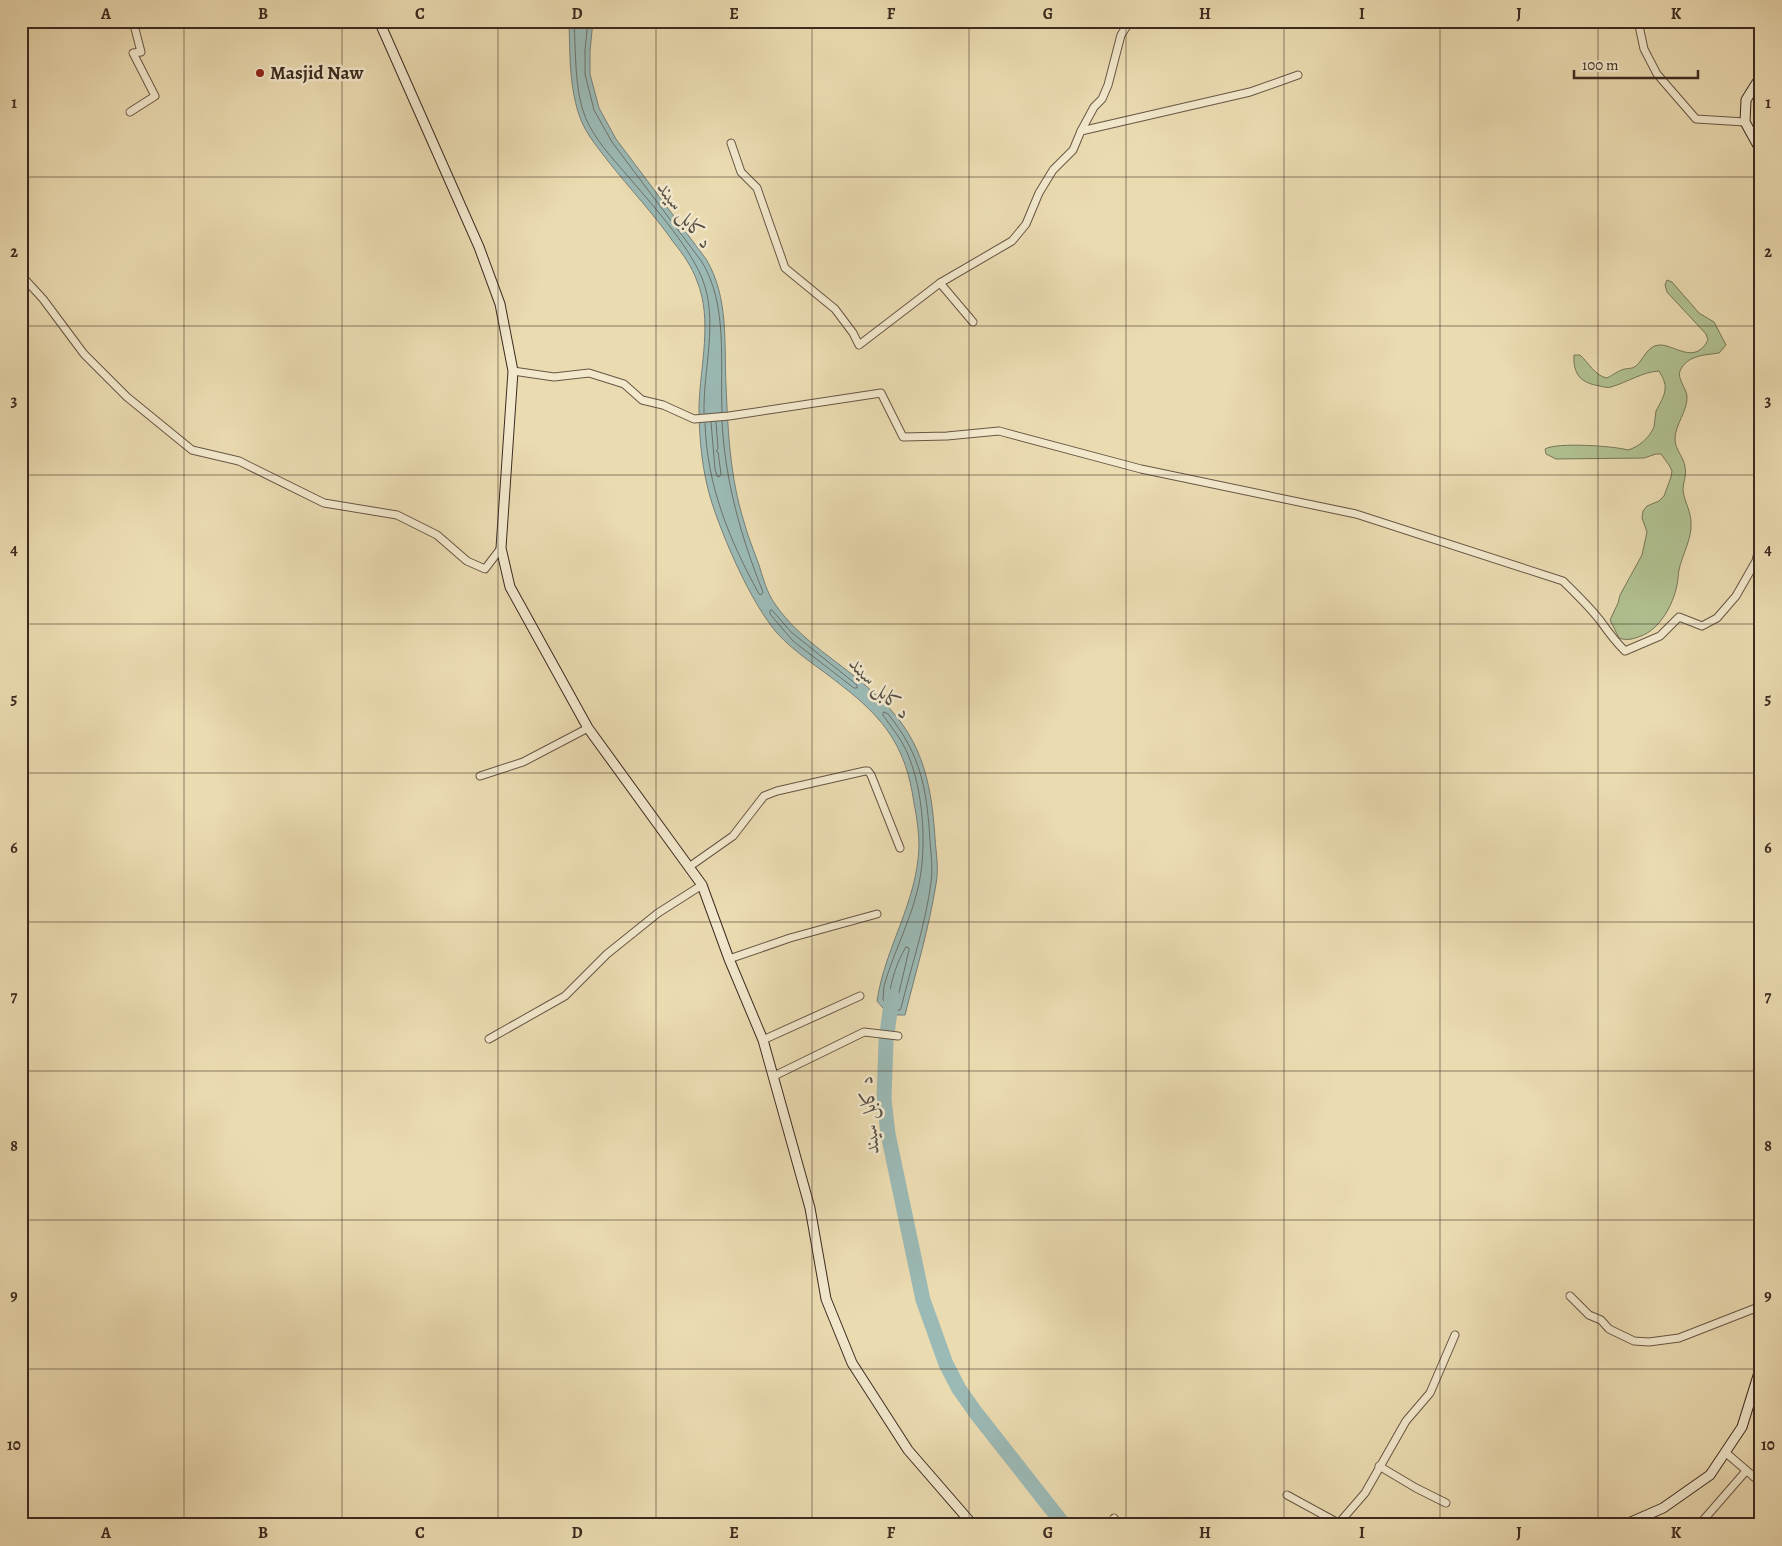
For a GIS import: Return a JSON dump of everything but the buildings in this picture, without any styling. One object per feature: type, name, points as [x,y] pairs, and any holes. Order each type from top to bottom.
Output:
[{"type":"main road","points":[[379,21],[479,247],[500,304],[512,371],[501,548],[510,587],[588,728],[702,885],[729,959],[763,1040],[810,1208],[826,1298],[852,1363],[908,1450],[974,1525]]},
{"type":"main road","points":[[1761,76],[1746,100],[1745,122],[1761,151]]},
{"type":"main road","points":[[1624,1525],[1663,1508],[1710,1475],[1742,1427],[1761,1366]]},
{"type":"street","points":[[130,112],[155,96],[133,53],[141,52],[133,21]]},
{"type":"street","points":[[731,143],[741,172],[757,188],[785,268],[835,309],[853,333],[859,345],[940,283],[1012,241],[1026,224],[1039,193],[1053,170],[1073,150],[1094,107],[1102,99],[1108,85],[1121,36],[1130,21]]},
{"type":"street","points":[[1638,21],[1644,49],[1657,74],[1696,118],[1745,122]]},
{"type":"street","points":[[1081,131],[1250,92],[1298,75]]},
{"type":"street","points":[[21,275],[43,298],[84,354],[127,397],[192,450],[240,461],[324,503],[397,515],[437,535],[467,561],[486,569],[501,548]]},
{"type":"street","points":[[940,283],[973,322]]},
{"type":"street","points":[[1761,321],[1761,331]]},
{"type":"street","points":[[512,371],[554,377],[589,373],[624,384],[642,400],[663,405],[694,419],[729,416],[881,392],[903,437],[947,436],[999,431],[1141,469],[1356,514],[1563,581],[1602,622],[1610,635],[1625,651],[1660,636],[1679,617],[1702,626],[1717,618],[1736,596],[1756,561],[1761,539]]},
{"type":"street","points":[[480,776],[522,762],[588,728]]},
{"type":"street","points":[[689,867],[734,836],[764,796],[777,791],[865,771],[868,771],[871,775],[900,848]]},
{"type":"street","points":[[489,1039],[565,996],[607,954],[658,913],[702,885]]},
{"type":"street","points":[[729,959],[790,938],[877,914]]},
{"type":"street","points":[[763,1040],[860,996]]},
{"type":"street","points":[[774,1076],[864,1032],[898,1036]]},
{"type":"street","points":[[1570,1296],[1589,1316],[1601,1320],[1609,1329],[1634,1340],[1649,1342],[1679,1338],[1761,1306]]},
{"type":"street","points":[[1287,1495],[1341,1524],[1365,1492],[1406,1421],[1430,1393],[1455,1335]]},
{"type":"street","points":[[1725,1452],[1761,1482]]},
{"type":"street","points":[[1379,1466],[1446,1503]]},
{"type":"street","points":[[1699,1525],[1746,1471]]},
{"type":"green space","points":[[1667,280],[1672,282],[1699,313],[1714,322],[1726,345],[1719,353],[1702,355],[1692,359],[1680,371],[1679,374],[1687,396],[1687,402],[1675,439],[1676,447],[1684,463],[1683,490],[1691,519],[1690,535],[1680,564],[1675,593],[1665,615],[1648,633],[1635,638],[1625,639],[1619,638],[1610,620],[1620,595],[1642,555],[1647,532],[1642,518],[1643,511],[1647,506],[1659,501],[1664,496],[1672,471],[1661,454],[1644,458],[1556,459],[1546,454],[1545,449],[1572,445],[1628,450],[1640,444],[1650,434],[1654,427],[1656,411],[1665,392],[1664,382],[1659,371],[1641,375],[1611,387],[1593,385],[1583,380],[1577,373],[1574,355],[1580,355],[1596,372],[1607,378],[1620,370],[1636,366],[1649,350],[1655,346],[1665,346],[1691,353],[1703,348],[1708,340],[1706,334],[1667,292],[1665,285]]},
{"type":"water","points":[[569,21],[593,21],[590,74],[599,108],[616,139],[706,259],[719,289],[724,320],[729,437],[733,471],[739,505],[747,533],[770,595],[785,617],[809,641],[862,682],[890,709],[903,725],[921,759],[933,816],[937,873],[930,917],[905,1015],[889,1015],[877,1001],[887,962],[913,887],[917,867],[919,847],[918,825],[905,766],[891,736],[870,710],[777,633],[757,605],[730,551],[711,500],[702,454],[699,407],[705,327],[702,296],[695,276],[684,256],[600,151],[583,126],[572,84]]},
{"type":"waterway","name":"د کابل سيند","points":[[892,996],[886,1042],[884,1099],[888,1134],[923,1300],[946,1364],[959,1389],[1064,1525]]},
{"type":"place","name":"Masjid Naw","points":[[260,73]]}]
